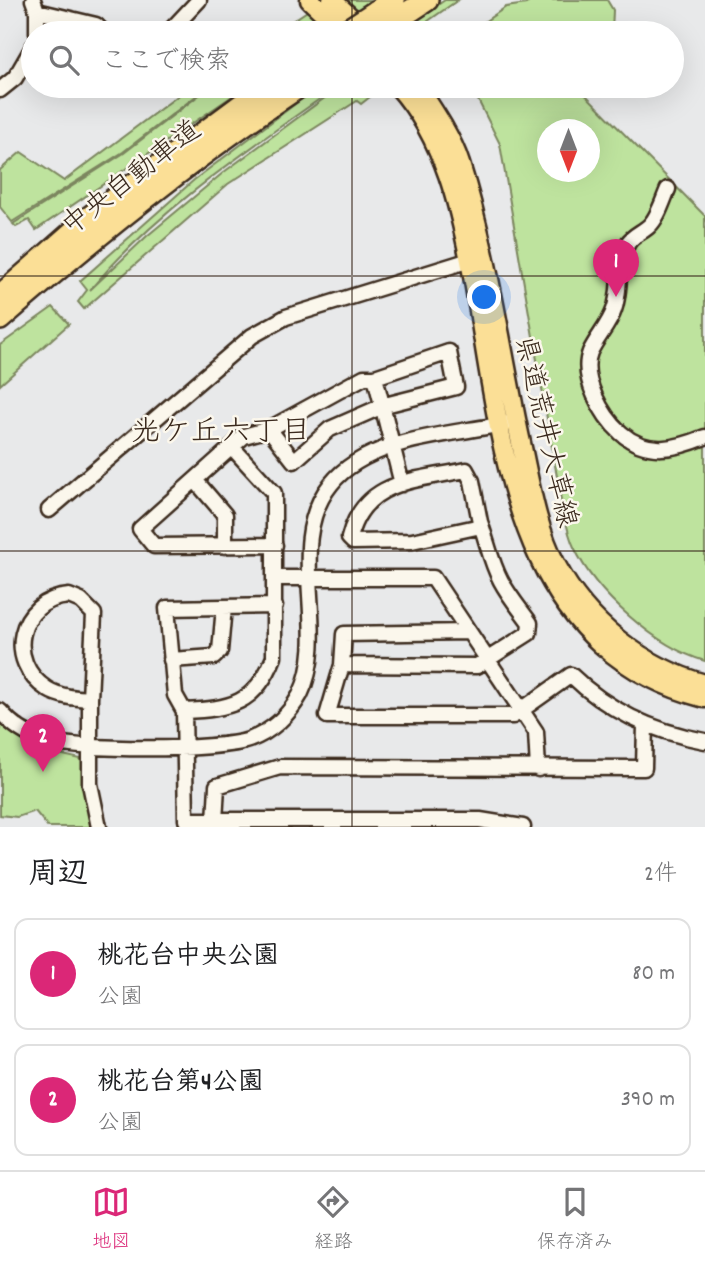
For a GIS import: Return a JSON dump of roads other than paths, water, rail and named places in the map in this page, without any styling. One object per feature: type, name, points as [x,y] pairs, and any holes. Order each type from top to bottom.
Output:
[{"type":"highway","points":[[380,21],[394,0]]},
{"type":"highway","points":[[387,21],[426,0]]},
{"type":"highway","name":"中央自動車道","points":[[0,296],[100,209],[251,98]]},
{"type":"highway","name":"中央自動車道","points":[[0,319],[100,232],[189,163],[283,98]]},
{"type":"main road","points":[[310,0],[332,21]]},
{"type":"main road","points":[[332,0],[366,21]]},
{"type":"main road","name":"県道荒井大草線","points":[[406,98],[429,131],[446,166],[508,423],[543,534],[568,585],[598,621],[635,652],[674,674],[705,684]]},
{"type":"main road","name":"県道荒井大草線","points":[[425,98],[459,162],[475,218],[508,423],[516,506],[528,538],[556,593],[608,652],[650,678],[705,698]]},
{"type":"street","points":[[179,21],[199,0]]},
{"type":"street","points":[[35,6],[83,21]]},
{"type":"street","points":[[0,90],[15,78],[21,68]]},
{"type":"street","points":[[668,189],[652,225],[630,240],[626,247],[619,270],[614,310],[587,360],[589,375],[600,404],[615,427],[629,440],[645,447],[668,449],[705,437]]},
{"type":"street","points":[[48,510],[252,336],[286,317],[470,260]]},
{"type":"street","points":[[269,429],[294,461],[330,429],[385,405],[456,387],[449,352],[375,377],[364,377],[269,429],[244,436],[140,529],[154,546],[275,545]]},
{"type":"street","points":[[375,377],[385,405],[402,484]]},
{"type":"street","points":[[0,711],[20,729],[37,738],[64,745],[90,747],[217,747],[248,740],[275,725],[293,706],[304,684],[310,658],[312,522],[327,488],[348,467],[376,451],[508,423]]},
{"type":"street","points":[[184,711],[234,705],[251,695],[269,671],[274,657],[274,493],[232,447]]},
{"type":"street","points":[[342,665],[477,666],[529,634],[530,623],[501,582],[481,527],[472,481],[466,470],[402,484],[374,494],[353,521],[349,538],[353,542],[412,541],[481,527]]},
{"type":"street","points":[[195,480],[225,515],[225,546]]},
{"type":"street","points":[[276,578],[433,578],[536,732],[538,769]]},
{"type":"street","points":[[90,699],[67,697],[48,690],[38,682],[26,661],[22,637],[24,625],[30,615],[47,601],[69,596],[81,601],[94,614],[90,784],[99,827]]},
{"type":"street","points":[[171,660],[214,657],[220,651],[224,607]]},
{"type":"street","points":[[275,607],[167,608],[175,695],[184,711],[186,820],[480,820],[523,827]]},
{"type":"street","points":[[469,632],[344,634],[342,665],[327,716],[513,716],[571,675],[597,697],[645,724],[675,735],[705,741]]},
{"type":"street","points":[[215,821],[216,786],[280,767],[644,768],[645,724]]},
{"type":"place","name":"桃花台中央公園","points":[[616,297]]},
{"type":"place","name":"桃花台第4公園","points":[[43,772]]},
{"type":"district","name":"光ケ丘六丁目","points":[[221,430]]}]
